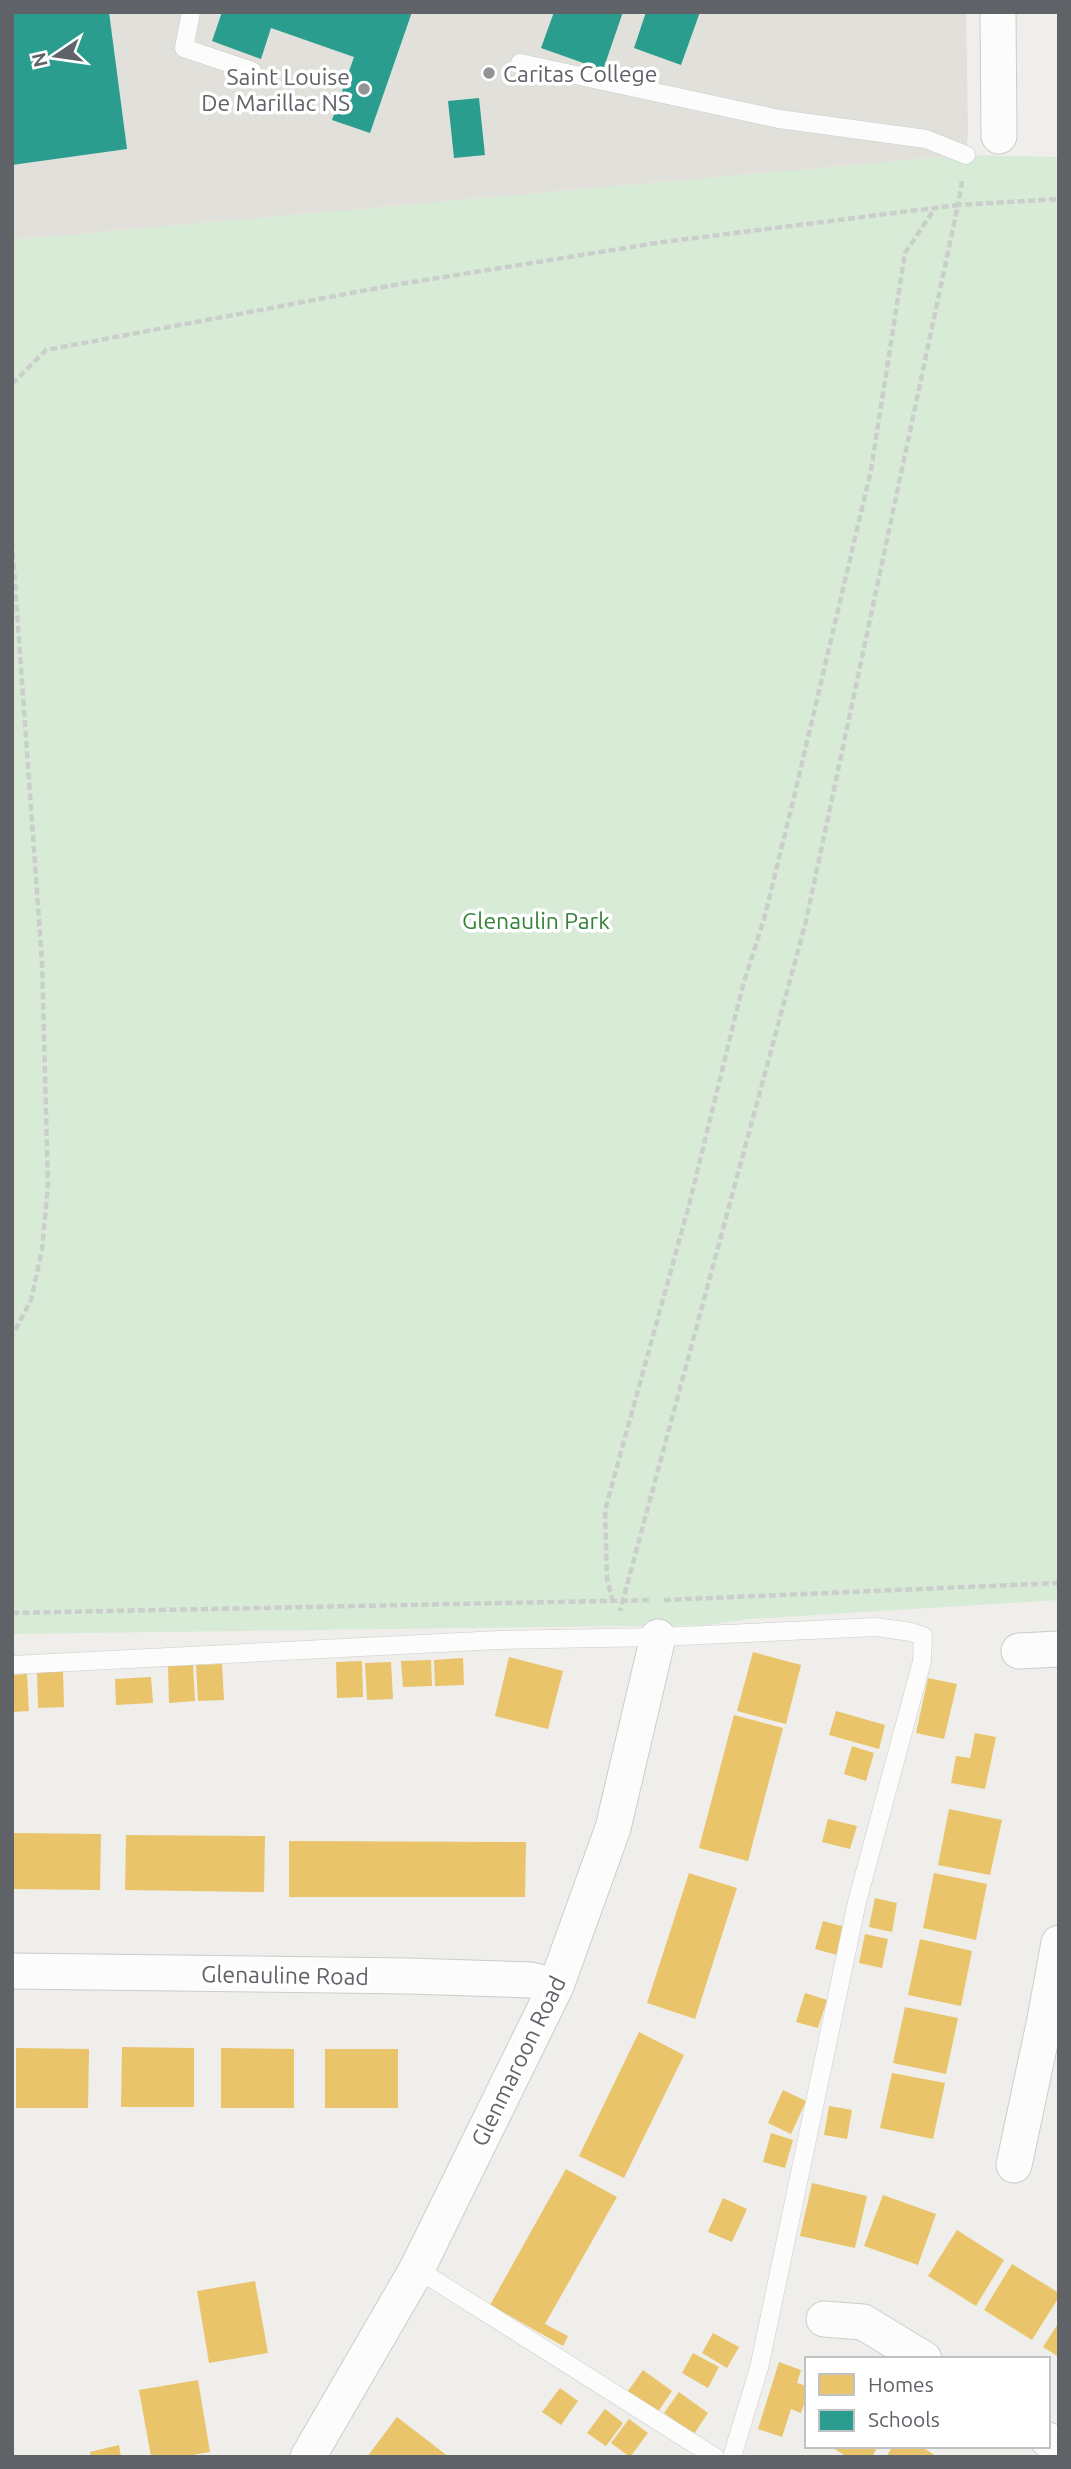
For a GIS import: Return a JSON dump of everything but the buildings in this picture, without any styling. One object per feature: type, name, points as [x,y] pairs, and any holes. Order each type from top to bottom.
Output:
[{"type":"street","points":[[998,12],[999,136]]},
{"type":"street","name":"Glenmaroon Road","points":[[308,2457],[417,2269],[556,1986],[613,1828],[659,1637]]},
{"type":"street","points":[[1019,1651],[1059,1648]]},
{"type":"street","points":[[1014,2165],[1052,2023],[1059,1943]]},
{"type":"street","name":"Glenauline Road","points":[[12,1971],[409,1976],[531,1980],[556,1986]]},
{"type":"street","points":[[824,2319],[863,2322],[921,2357]]},
{"type":"lane","points":[[191,12],[184,48],[252,71]]},
{"type":"lane","points":[[520,63],[779,119],[926,139],[966,155]]},
{"type":"lane","points":[[12,1665],[499,1640],[876,1628],[923,1636],[922,1661],[857,1902],[759,2368],[732,2457]]},
{"type":"lane","points":[[417,2269],[715,2457]]},
{"type":"path","points":[[616,1637],[622,1601],[806,921],[925,369],[966,155]]},
{"type":"path","points":[[12,384],[46,350],[394,285],[663,242],[958,205],[1059,199]]},
{"type":"path","points":[[613,1602],[607,1579],[605,1510],[689,1205],[743,985],[764,919],[791,810],[872,470],[905,253],[935,208]]},
{"type":"path","points":[[12,542],[41,962],[48,1185],[42,1250],[31,1300],[12,1336]]},
{"type":"path","points":[[12,1613],[613,1602],[1059,1583]]},
{"type":"shaded area","name":"Caritas College","points":[[12,12],[966,12],[966,155],[12,240]]},
{"type":"green space","name":"Glenaulin Park","points":[[966,155],[1059,157],[1059,1600],[748,1619],[708,1625],[12,1634],[12,240]]},
{"type":"place","name":"Caritas College","points":[[489,73]]},
{"type":"place","name":"Saint Louise De Marillac NS","points":[[364,89]]}]
